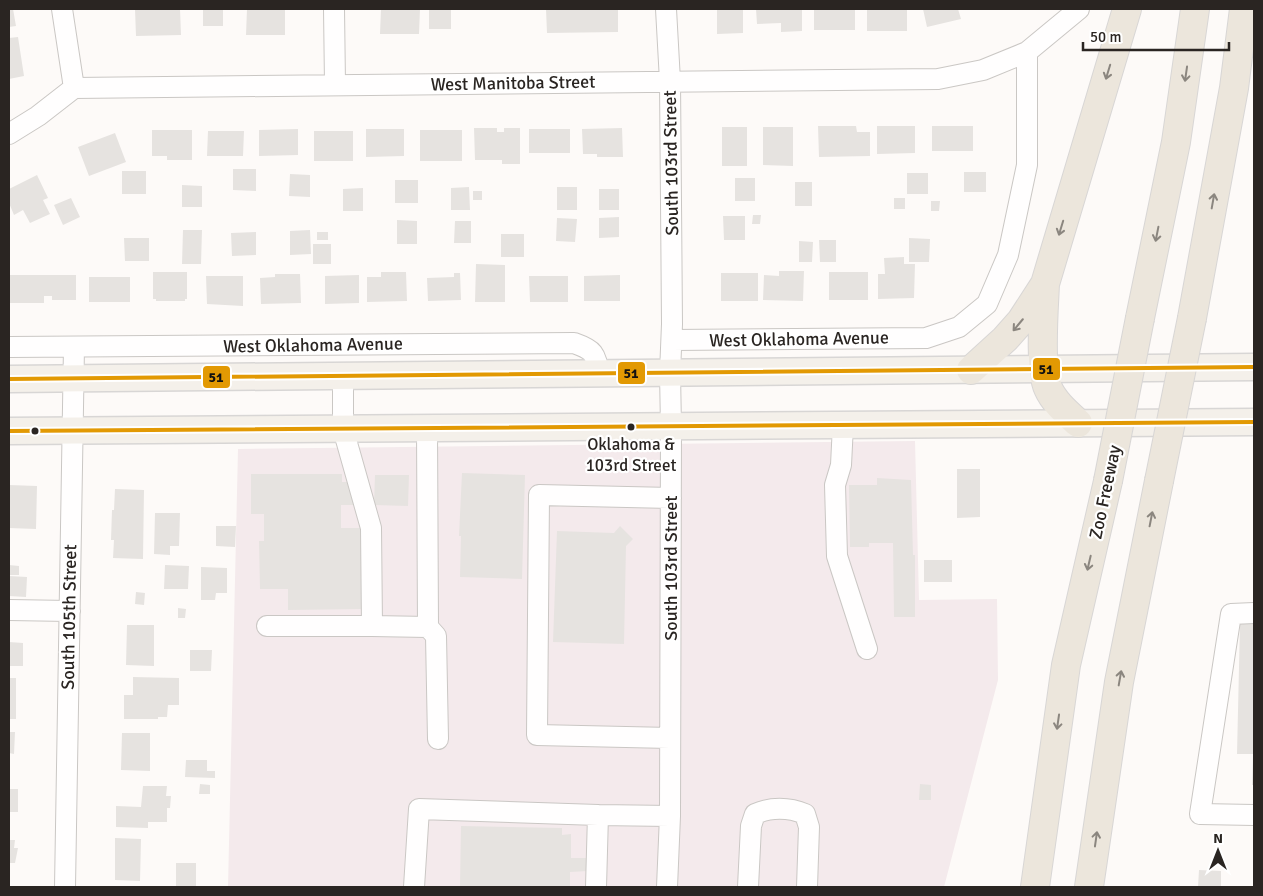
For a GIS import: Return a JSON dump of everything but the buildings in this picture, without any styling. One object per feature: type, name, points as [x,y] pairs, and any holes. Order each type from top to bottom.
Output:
[{"type":"highway","points":[[972,370],[1021,321],[1044,284],[1127,9]]},
{"type":"highway","name":"Zoo Freeway","points":[[1035,887],[1066,665],[1108,481],[1176,142],[1195,9]]},
{"type":"highway","points":[[1089,887],[1120,682],[1158,481],[1192,318],[1234,88],[1244,9]]},
{"type":"highway","points":[[1044,284],[1044,370],[1047,388],[1057,403],[1078,423]]},
{"type":"main road","name":"West Oklahoma Avenue","points":[[9,379],[1254,367]]},
{"type":"main road","points":[[9,431],[1254,422]]},
{"type":"street","points":[[9,134],[38,116],[74,88],[62,9]]},
{"type":"street","points":[[334,9],[335,84]]},
{"type":"street","name":"South 103rd Street","points":[[666,9],[670,81],[672,340],[670,373],[670,816],[667,887]]},
{"type":"street","name":"West Manitoba Street","points":[[74,88],[938,79],[983,70],[1028,52],[1079,9]]},
{"type":"street","name":"West Oklahoma Avenue","points":[[672,340],[926,338],[958,327],[987,304],[1008,255],[1027,165],[1028,52]]},
{"type":"street","name":"West Oklahoma Avenue","points":[[9,347],[574,343],[589,348],[596,359],[599,373]]},
{"type":"street","name":"South 105th Street","points":[[65,887],[74,347]]},
{"type":"street","points":[[343,376],[343,429],[371,528],[372,626]]},
{"type":"street","points":[[843,425],[841,465],[835,485],[837,556],[866,649]]},
{"type":"street","points":[[427,428],[428,627],[436,636],[438,739]]},
{"type":"street","points":[[670,738],[537,735],[539,496],[671,498]]},
{"type":"street","points":[[9,610],[70,611]]},
{"type":"street","points":[[1254,614],[1231,614],[1200,814],[1254,815]]},
{"type":"street","points":[[267,626],[428,627]]},
{"type":"street","points":[[414,887],[419,809],[670,816]]},
{"type":"street","points":[[748,887],[751,826],[755,814],[766,809],[795,809],[805,814],[809,827],[808,887]]},
{"type":"street","points":[[596,887],[598,815]]},
{"type":"shaded area","points":[[915,441],[919,600],[997,599],[998,680],[944,887],[228,887],[238,449]]},
{"type":"transit line","name":"51","points":[[9,379],[1254,367]]},
{"type":"transit line","name":"51","points":[[9,431],[1254,422]]},
{"type":"place","name":"Oklahoma & 103rd Street","points":[[631,427]]}]
